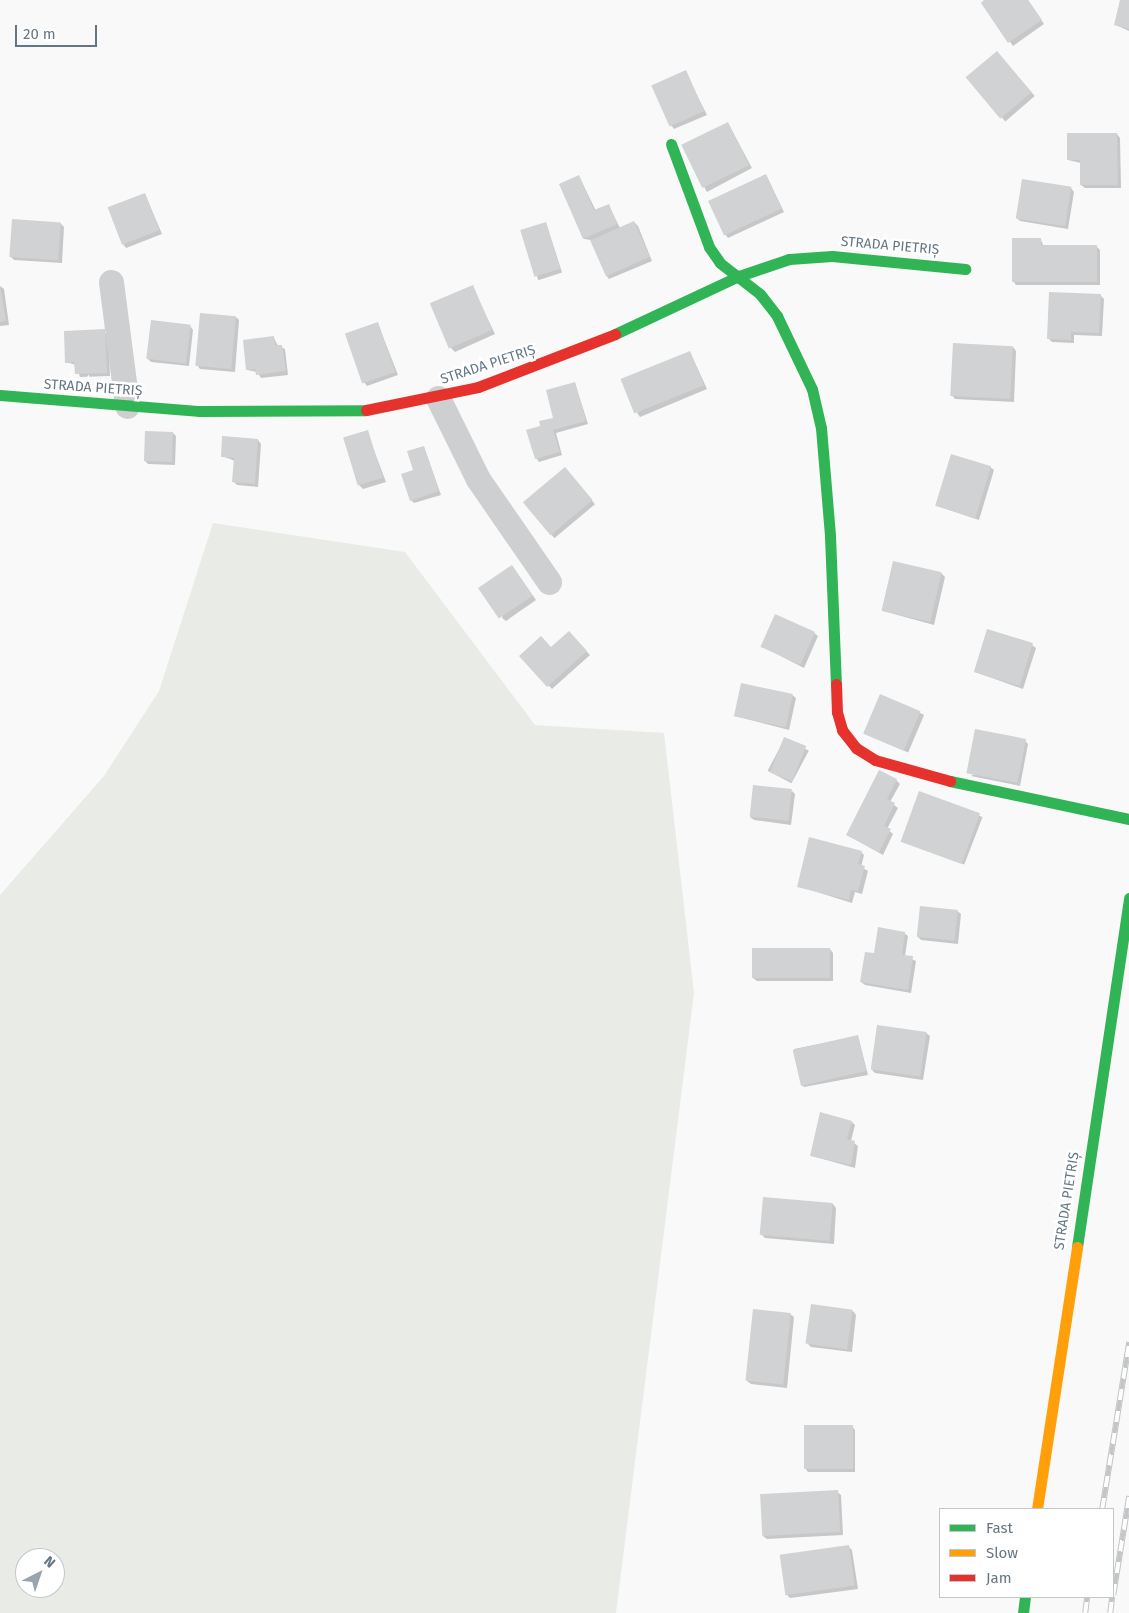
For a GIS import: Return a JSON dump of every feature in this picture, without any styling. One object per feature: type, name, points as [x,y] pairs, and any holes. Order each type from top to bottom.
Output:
[{"type":"street","points":[[671,144],[709,247],[720,263],[740,276],[760,294],[776,316],[812,389],[818,418],[830,536],[837,712],[842,730],[856,748],[875,760],[963,784],[1129,819]]},
{"type":"street","name":"STRADA PIETRIȘ","points":[[0,395],[127,406],[346,412],[438,398],[478,387],[584,348],[740,276],[790,259],[832,256],[965,269]]},
{"type":"street","points":[[111,282],[127,406]]},
{"type":"street","points":[[438,398],[478,479],[549,582]]},
{"type":"street","name":"STRADA PIETRIȘ","points":[[1037,1508],[1129,898]]},
{"type":"street","points":[[1023,1613],[1025,1598]]},
{"type":"shaded area","points":[[213,523],[405,552],[535,725],[664,733],[694,993],[616,1613],[0,1613],[0,895],[104,776],[159,691]]},
{"type":"building","points":[[984,0],[1028,0],[1042,20],[1008,43],[981,3]]},
{"type":"building","points":[[1120,0],[1129,0],[1129,29],[1114,25]]},
{"type":"building","points":[[997,51],[1032,92],[1000,119],[966,77]]},
{"type":"building","points":[[686,70],[704,111],[670,127],[651,85]]},
{"type":"building","points":[[728,122],[749,165],[702,188],[681,145]]},
{"type":"building","points":[[1067,133],[1117,133],[1118,185],[1080,185],[1080,160],[1067,160]]},
{"type":"building","points":[[766,174],[782,208],[724,235],[708,201]]},
{"type":"building","points":[[579,175],[594,210],[609,204],[617,224],[583,239],[559,184]]},
{"type":"building","points":[[1022,179],[1071,187],[1065,226],[1016,219]]},
{"type":"building","points":[[145,193],[159,230],[122,245],[108,207]]},
{"type":"building","points":[[12,219],[61,222],[58,260],[9,257]]},
{"type":"building","points":[[634,221],[650,257],[606,276],[590,241]]},
{"type":"building","points":[[546,222],[560,269],[535,277],[520,230]]},
{"type":"building","points":[[1012,238],[1041,238],[1041,245],[1097,245],[1097,282],[1012,282]]},
{"type":"building","points":[[473,285],[492,330],[449,348],[430,303]]},
{"type":"building","points":[[0,286],[6,321],[0,322]]},
{"type":"building","points":[[1049,292],[1101,294],[1099,333],[1071,332],[1071,340],[1047,339]]},
{"type":"building","points":[[200,313],[236,316],[231,369],[195,366]]},
{"type":"building","points":[[151,320],[191,325],[186,364],[146,359]]},
{"type":"building","points":[[378,322],[395,372],[362,384],[345,333]]},
{"type":"building","points":[[105,329],[107,373],[75,374],[74,362],[65,363],[64,331]]},
{"type":"building","points":[[274,336],[275,345],[282,345],[286,371],[256,375],[255,369],[246,370],[243,340]]},
{"type":"building","points":[[953,343],[1013,346],[1010,399],[950,396]]},
{"type":"building","points":[[690,351],[704,385],[634,413],[620,379]]},
{"type":"building","points":[[575,382],[586,421],[553,430],[560,452],[535,459],[526,430],[540,426],[539,421],[553,418],[546,390]]},
{"type":"building","points":[[368,430],[383,478],[358,485],[343,438]]},
{"type":"building","points":[[145,431],[173,432],[172,462],[144,461]]},
{"type":"building","points":[[222,436],[258,439],[255,484],[232,482],[234,458],[221,457]]},
{"type":"building","points":[[424,446],[439,491],[410,501],[401,474],[413,470],[407,451]]},
{"type":"building","points":[[951,454],[991,466],[975,518],[935,506]]},
{"type":"building","points":[[565,467],[593,500],[551,535],[523,502]]},
{"type":"building","points":[[893,561],[942,572],[930,622],[882,611]]},
{"type":"building","points":[[512,565],[533,596],[499,619],[478,588]]},
{"type":"building","points":[[775,614],[815,632],[801,665],[760,647]]},
{"type":"building","points":[[987,629],[1033,643],[1020,686],[974,672]]},
{"type":"building","points":[[569,631],[587,651],[547,687],[519,656],[541,636],[551,647]]},
{"type":"building","points":[[741,683],[793,694],[786,727],[734,716]]},
{"type":"building","points":[[880,694],[921,711],[904,751],[863,734]]},
{"type":"building","points":[[975,729],[1026,739],[1017,783],[966,773]]},
{"type":"building","points":[[784,737],[806,746],[792,781],[770,772]]},
{"type":"building","points":[[879,770],[897,779],[887,799],[895,803],[884,826],[891,829],[879,852],[846,835]]},
{"type":"building","points":[[753,785],[792,789],[788,821],[750,817]]},
{"type":"building","points":[[919,791],[980,813],[962,864],[901,842]]},
{"type":"building","points":[[809,837],[862,851],[858,864],[865,866],[858,891],[851,890],[849,900],[797,887]]},
{"type":"building","points":[[920,906],[958,910],[955,941],[917,937]]},
{"type":"building","points":[[878,927],[905,932],[902,955],[913,956],[908,990],[860,982],[865,952],[874,953]]},
{"type":"building","points":[[752,948],[830,948],[830,978],[752,978]]},
{"type":"building","points":[[877,1025],[927,1032],[920,1077],[871,1070]]},
{"type":"building","points":[[858,1035],[866,1071],[801,1086],[793,1050]]},
{"type":"building","points":[[820,1112],[852,1121],[847,1139],[855,1141],[851,1165],[810,1156]]},
{"type":"building","points":[[763,1197],[833,1203],[829,1241],[760,1235]]},
{"type":"building","points":[[811,1304],[853,1310],[847,1349],[805,1344]]},
{"type":"building","points":[[753,1309],[791,1313],[783,1385],[745,1381]]},
{"type":"building","points":[[804,1425],[853,1425],[853,1469],[804,1469]]},
{"type":"building","points":[[838,1490],[840,1532],[762,1536],[760,1494]]},
{"type":"building","points":[[849,1545],[855,1586],[785,1595],[780,1555]]},
{"type":"railway","points":[[1102,1508],[1129,1342]]},
{"type":"railway","points":[[1114,1589],[1129,1496]]},
{"type":"railway","points":[[1085,1613],[1087,1598]]},
{"type":"railway","points":[[1110,1613],[1112,1598]]},
{"type":"traffic: fast","points":[[671,144],[709,247],[720,263],[760,294],[777,316],[812,389],[821,428],[830,536],[836,684]]},
{"type":"traffic: fast","points":[[615,334],[739,276],[789,259],[832,256],[965,269]]},
{"type":"traffic: fast","points":[[0,395],[200,411],[366,410]]},
{"type":"traffic: fast","points":[[950,781],[1129,819]]},
{"type":"traffic: fast","points":[[1077,1247],[1129,898]]},
{"type":"traffic: fast","points":[[1023,1613],[1025,1598]]},
{"type":"traffic: slow","points":[[1037,1508],[1077,1247]]},
{"type":"traffic: jam","points":[[366,410],[478,387],[615,334]]},
{"type":"traffic: jam","points":[[836,684],[837,712],[842,730],[856,748],[875,760],[950,781]]}]
